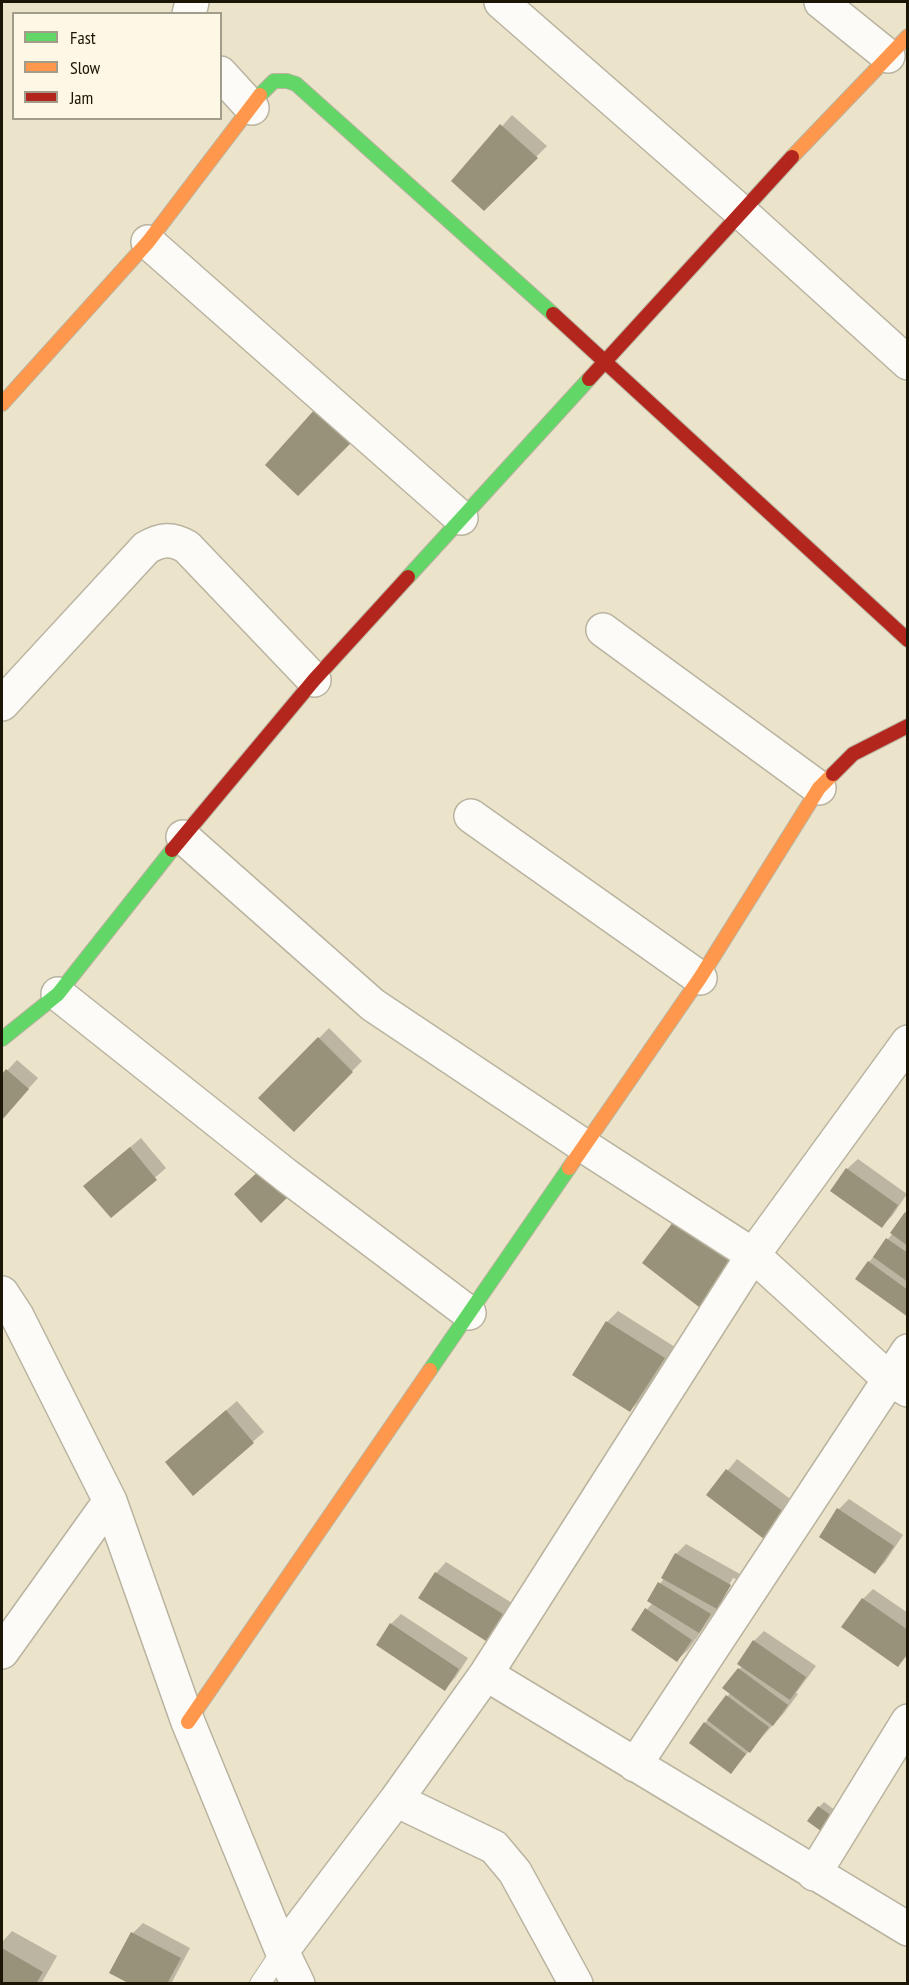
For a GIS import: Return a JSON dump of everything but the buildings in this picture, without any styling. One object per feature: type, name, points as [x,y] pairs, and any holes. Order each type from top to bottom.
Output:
[{"type":"street","points":[[501,2],[906,359]]},
{"type":"street","points":[[2,1039],[58,994],[183,837],[314,680],[741,212],[898,46],[821,2]]},
{"type":"street","points":[[222,75],[252,108]]},
{"type":"street","points":[[2,404],[148,242],[252,108],[267,85],[275,80],[285,79],[296,84],[605,361],[908,640]]},
{"type":"street","points":[[148,242],[461,518]]},
{"type":"street","points":[[2,704],[146,548],[157,541],[166,540],[178,542],[187,547],[314,680]]},
{"type":"street","points":[[603,630],[819,788]]},
{"type":"street","points":[[188,1722],[700,978],[819,788],[853,754],[908,726]]},
{"type":"street","points":[[471,816],[700,978]]},
{"type":"street","points":[[183,837],[373,1005],[584,1146],[753,1255],[898,1384]]},
{"type":"street","points":[[58,994],[287,1176],[469,1313]]},
{"type":"street","points":[[282,1951],[396,1800],[486,1674],[753,1255],[908,1042]]},
{"type":"street","points":[[2,1296],[17,1316],[110,1501],[188,1722],[282,1951],[298,1983]]},
{"type":"street","points":[[635,1765],[898,1384],[908,1351]]},
{"type":"street","points":[[2,1652],[110,1501]]},
{"type":"street","points":[[486,1674],[908,1929]]},
{"type":"street","points":[[814,1874],[908,1721]]},
{"type":"street","points":[[396,1800],[494,1847],[514,1872],[576,1983]]},
{"type":"lane","points":[[260,1983],[282,1951]]},
{"type":"traffic: fast","points":[[260,95],[274,81],[296,84],[553,314]]},
{"type":"traffic: fast","points":[[408,577],[589,379]]},
{"type":"traffic: fast","points":[[2,1039],[58,994],[172,850]]},
{"type":"traffic: fast","points":[[430,1370],[569,1168]]},
{"type":"traffic: slow","points":[[792,157],[908,36]]},
{"type":"traffic: slow","points":[[2,404],[148,242],[260,95]]},
{"type":"traffic: slow","points":[[569,1168],[700,978],[819,788],[833,774]]},
{"type":"traffic: slow","points":[[188,1722],[430,1370]]},
{"type":"traffic: jam","points":[[589,379],[792,157]]},
{"type":"traffic: jam","points":[[553,314],[908,640]]},
{"type":"traffic: jam","points":[[172,850],[314,680],[408,577]]},
{"type":"traffic: jam","points":[[833,774],[853,754],[908,726]]}]
